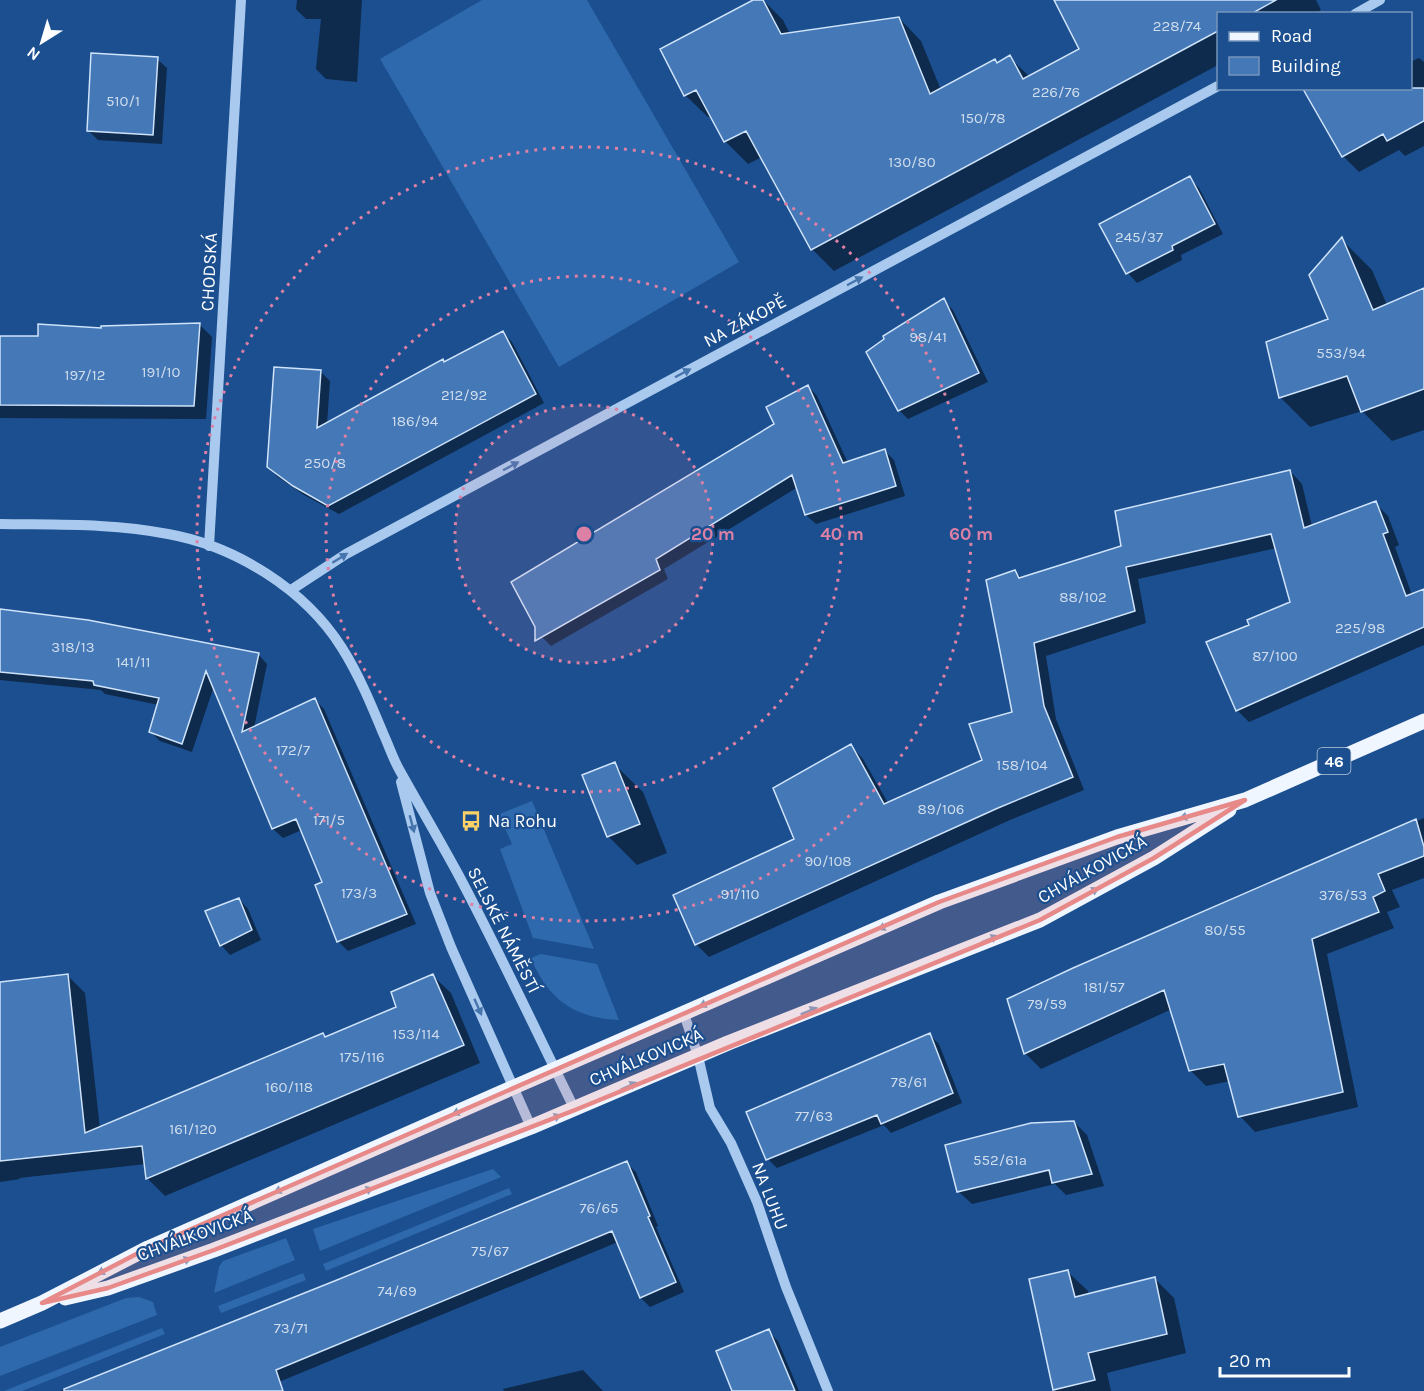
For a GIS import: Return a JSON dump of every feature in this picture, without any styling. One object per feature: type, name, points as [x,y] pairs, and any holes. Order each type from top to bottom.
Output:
[{"type":"main road","name":"CHVÁLKOVICKÁ","points":[[0,1321],[42,1303],[148,1248],[959,895],[1117,837],[1245,800],[1424,721]]},
{"type":"main road","name":"CHVÁLKOVICKÁ","points":[[42,1303],[108,1288],[184,1261],[575,1110],[698,1056],[1040,920],[1154,858],[1245,800]]},
{"type":"street","name":"CHODSKÁ","points":[[209,546],[241,0]]},
{"type":"street","points":[[1359,12],[1380,0]]},
{"type":"street","name":"NA ZÁKOPĚ","points":[[291,590],[346,554],[1217,87]]},
{"type":"street","name":"SELSKÉ NÁMĚSTÍ","points":[[0,524],[88,525],[170,534],[243,560],[291,590],[327,627],[341,647],[367,695],[398,767],[458,874],[575,1110]]},
{"type":"street","name":"SELSKÉ NÁMĚSTÍ","points":[[398,767],[430,893],[450,946],[531,1127]]},
{"type":"street","name":"NA LUHU","points":[[684,1014],[698,1056],[711,1108],[731,1143],[757,1202],[786,1287],[828,1391]]},
{"type":"highlighted area","points":[[1245,800],[1154,858],[1040,920],[575,1110],[214,1250],[108,1288],[42,1303],[148,1248],[939,902],[1117,837]]},
{"type":"shaded area","points":[[482,0],[587,0],[739,262],[559,367],[380,59]]},
{"type":"shaded area","points":[[532,801],[594,949],[533,938],[500,849],[512,844],[501,819],[490,824],[487,819]]},
{"type":"shaded area","points":[[541,954],[597,964],[619,1020],[576,1011],[555,996],[538,973],[531,958]]},
{"type":"shaded area","points":[[493,1169],[501,1177],[320,1251],[313,1229]]},
{"type":"shaded area","points":[[509,1188],[512,1194],[326,1271],[323,1264]]},
{"type":"shaded area","points":[[286,1238],[295,1260],[214,1293],[219,1267],[223,1261]]},
{"type":"shaded area","points":[[303,1273],[306,1280],[221,1313],[218,1306]]},
{"type":"shaded area","points":[[139,1297],[153,1302],[157,1315],[0,1376],[0,1347],[126,1298]]},
{"type":"shaded area","points":[[162,1328],[165,1334],[22,1391],[4,1391]]},
{"type":"building","points":[[753,0],[763,0],[781,34],[899,17],[930,94],[995,59],[997,63],[1010,55],[1023,79],[1079,49],[1054,0],[1276,0],[1255,12],[1217,12],[1217,32],[811,250],[746,131],[724,142],[696,90],[684,96],[660,49]]},
{"type":"building","points":[[91,53],[158,57],[153,135],[87,131]]},
{"type":"building","points":[[1412,88],[1424,88],[1424,121],[1387,141],[1383,134],[1342,157],[1304,90],[1412,90]]},
{"type":"building","points":[[1190,176],[1215,224],[1172,246],[1173,250],[1126,274],[1099,224]]},
{"type":"building","points":[[1342,237],[1373,310],[1424,288],[1424,389],[1361,412],[1347,376],[1279,398],[1266,342],[1328,319],[1309,275]]},
{"type":"building","points":[[944,298],[979,373],[898,411],[866,352],[884,339],[883,336]]},
{"type":"building","points":[[200,323],[194,406],[0,405],[0,336],[38,336],[38,324],[101,328],[101,326]]},
{"type":"building","points":[[503,331],[536,394],[328,506],[293,486],[267,467],[274,367],[321,370],[317,428],[443,359],[444,362]]},
{"type":"building","points":[[808,385],[843,463],[885,449],[896,486],[805,515],[792,475],[656,559],[660,570],[535,641],[535,627],[511,582],[774,424],[766,407]]},
{"type":"building","points":[[1290,470],[1304,528],[1376,501],[1388,532],[1383,534],[1406,596],[1424,589],[1424,627],[1236,711],[1206,642],[1249,625],[1247,620],[1290,602],[1271,534],[1126,567],[1135,611],[1034,643],[1044,706],[1073,777],[998,808],[695,945],[673,895],[794,839],[773,788],[851,744],[884,804],[982,760],[969,724],[1012,712],[986,580],[1015,570],[1019,578],[1121,546],[1115,511]]},
{"type":"building","points":[[0,609],[88,620],[259,653],[242,732],[315,698],[407,914],[337,942],[315,885],[322,882],[296,819],[272,829],[206,671],[182,744],[149,732],[159,698],[94,685],[93,681],[0,672]]},
{"type":"building","points":[[615,762],[640,824],[607,837],[582,775]]},
{"type":"building","points":[[1416,819],[1424,847],[1424,856],[1378,874],[1385,891],[1373,897],[1379,912],[1312,939],[1343,1092],[1238,1117],[1224,1064],[1189,1071],[1164,990],[1024,1054],[1007,999]]},
{"type":"building","points":[[239,898],[252,930],[220,946],[205,911]]},
{"type":"building","points":[[68,974],[85,1133],[323,1033],[325,1037],[396,1007],[391,992],[433,974],[464,1045],[146,1179],[142,1146],[0,1161],[0,982]]},
{"type":"building","points":[[930,1033],[953,1093],[881,1124],[877,1115],[766,1160],[746,1112]]},
{"type":"building","points":[[1074,1121],[1092,1174],[1052,1183],[1049,1170],[957,1192],[945,1145],[1031,1123]]},
{"type":"building","points":[[627,1161],[676,1282],[640,1298],[612,1231],[276,1370],[283,1391],[64,1391],[64,1389]]},
{"type":"building","points":[[1068,1270],[1075,1297],[1155,1277],[1167,1334],[1088,1353],[1095,1380],[1053,1390],[1029,1279]]},
{"type":"building","points":[[769,1329],[795,1391],[732,1391],[716,1351]]},
{"type":"place","name":"Na Rohu","points":[[471,821]]}]
